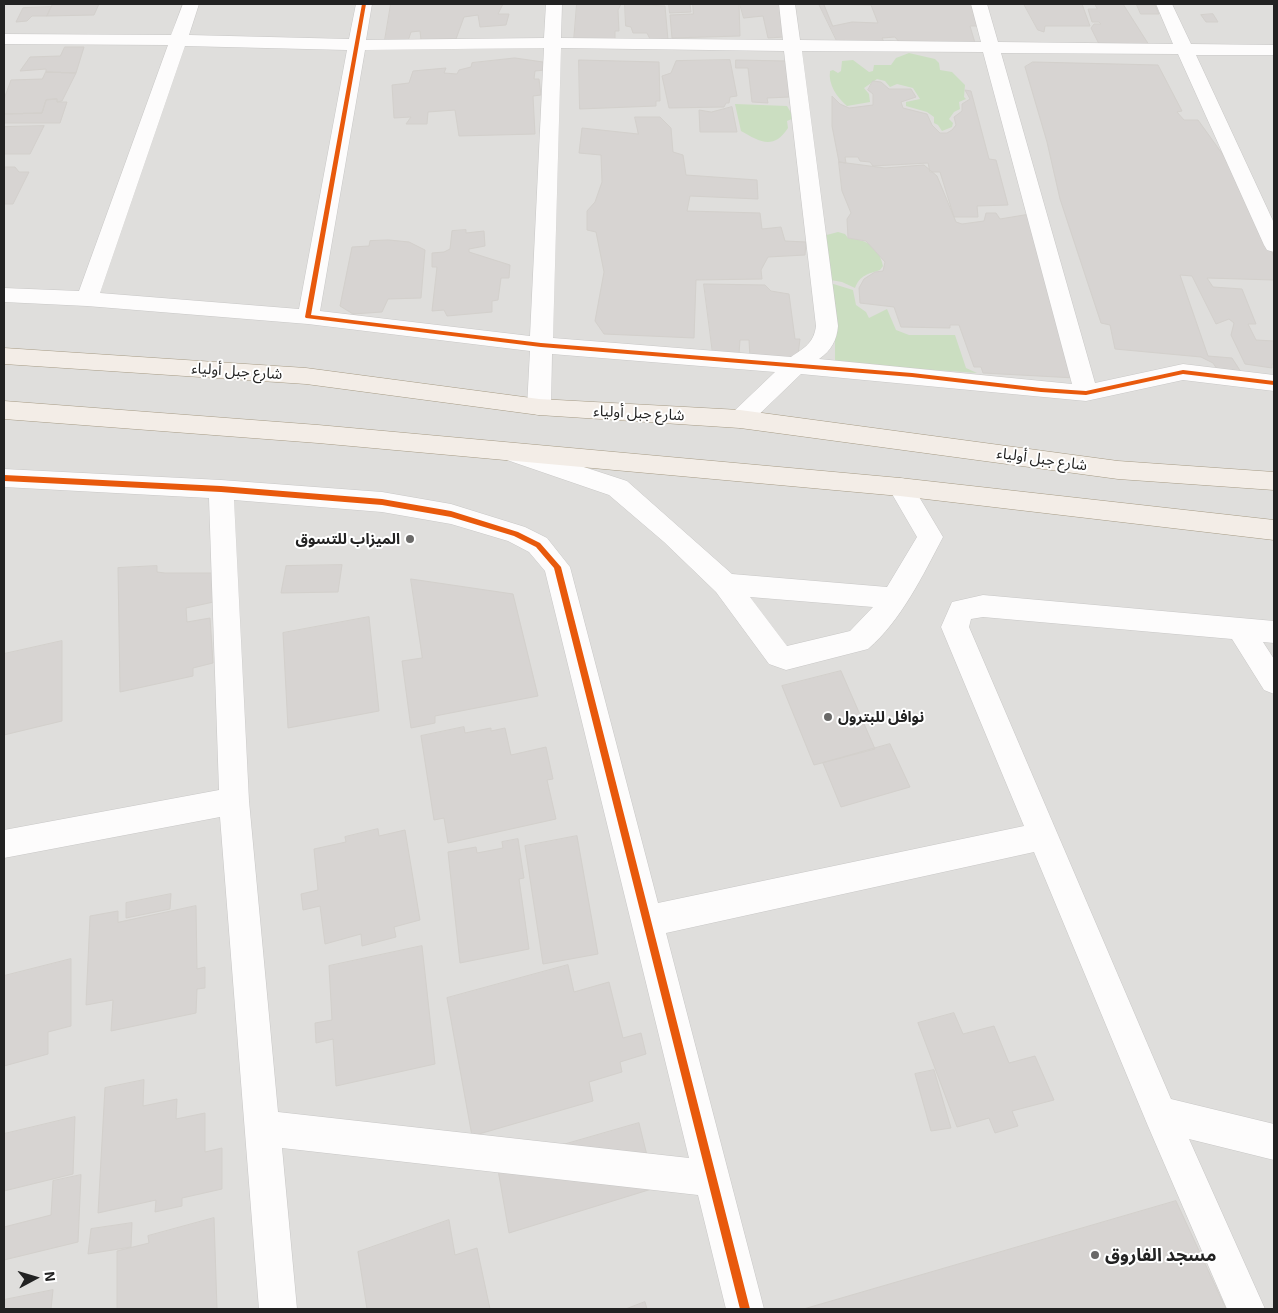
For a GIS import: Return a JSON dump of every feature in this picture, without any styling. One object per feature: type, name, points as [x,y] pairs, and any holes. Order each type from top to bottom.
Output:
[{"type":"main road","name":"شارع جبل أولياء","points":[[4,356],[306,376],[539,407],[740,419],[1118,470],[1274,481]]},
{"type":"main road","points":[[4,410],[318,434],[900,487],[1274,530]]},
{"type":"street","points":[[87,299],[191,4]]},
{"type":"street","points":[[308,317],[364,4]]},
{"type":"street","points":[[539,407],[554,4]]},
{"type":"street","points":[[740,419],[795,366],[818,349],[826,337],[794,46],[787,4]]},
{"type":"street","points":[[978,4],[1086,393]]},
{"type":"street","points":[[1164,4],[1274,245]]},
{"type":"street","points":[[4,39],[177,40],[358,45],[554,43],[992,49],[1274,50]]},
{"type":"street","points":[[4,295],[87,299],[308,317],[541,345],[1086,393],[1183,372],[1274,383]]},
{"type":"street","points":[[513,453],[618,488],[673,534],[725,584],[779,656],[786,658],[858,641],[866,636],[894,598],[930,537],[900,487]]},
{"type":"street","points":[[4,478],[222,489],[382,502],[479,521],[538,545],[556,567],[745,1309]]},
{"type":"street","points":[[222,489],[234,800],[278,1309]]},
{"type":"street","points":[[725,584],[894,598]]},
{"type":"street","points":[[1246,1309],[1160,1114],[955,627],[961,610],[983,606],[1274,632]]},
{"type":"street","points":[[1239,628],[1274,682]]},
{"type":"street","points":[[4,844],[234,800]]},
{"type":"street","points":[[647,921],[1043,836]]},
{"type":"street","points":[[1160,1114],[1274,1142]]},
{"type":"street","points":[[262,1128],[712,1179]]},
{"type":"shaded area","points":[[4,4],[1274,4],[1274,1309],[4,1309]]},
{"type":"green space","points":[[909,53],[935,59],[939,63],[940,70],[952,72],[965,85],[964,97],[966,99],[959,102],[960,109],[954,112],[949,119],[953,123],[952,127],[942,131],[934,123],[934,117],[927,112],[906,106],[906,102],[920,99],[913,88],[897,84],[890,87],[885,81],[877,79],[864,88],[869,94],[870,102],[847,106],[837,95],[830,81],[830,71],[833,70],[838,73],[841,71],[842,61],[853,60],[869,72],[873,71],[874,65],[891,65],[896,58]]},
{"type":"green space","points":[[735,104],[787,106],[794,118],[787,121],[788,128],[777,140],[771,142],[760,141],[741,131]]},
{"type":"green space","points":[[838,232],[845,234],[848,238],[872,246],[881,259],[883,266],[880,270],[862,278],[855,288],[842,282],[825,279],[819,237]]},
{"type":"green space","points":[[827,282],[853,290],[856,305],[866,312],[869,318],[887,309],[896,330],[909,335],[955,335],[966,368],[977,373],[835,363],[835,337]]},
{"type":"building","points":[[53,4],[99,4],[94,15],[47,16]]},
{"type":"building","points":[[391,4],[503,4],[498,14],[509,14],[506,25],[480,27],[478,15],[464,17],[456,39],[421,40],[420,31],[411,32],[408,41],[385,40]]},
{"type":"building","points":[[577,4],[621,4],[618,10],[619,31],[615,31],[615,42],[574,41]]},
{"type":"building","points":[[625,4],[665,6],[668,40],[651,41],[647,33],[633,33],[631,27],[626,26]]},
{"type":"building","points":[[669,4],[690,4],[691,12],[670,13]]},
{"type":"building","points":[[693,4],[739,4],[740,36],[672,38],[670,15],[693,14]]},
{"type":"building","points":[[740,4],[779,4],[784,37],[768,38],[763,16],[744,18]]},
{"type":"building","points":[[819,4],[971,4],[977,26],[970,26],[975,43],[900,43],[895,37],[882,38],[884,42],[838,43]]},
{"type":"building","points":[[824,4],[871,5],[878,23],[852,22],[833,26]]},
{"type":"building","points":[[1024,4],[1082,4],[1090,26],[1045,26],[1044,32],[1038,30]]},
{"type":"building","points":[[1095,4],[1123,4],[1149,45],[1099,44],[1091,28],[1094,24],[1101,24],[1099,22],[1092,22],[1088,9],[1097,9]]},
{"type":"building","points":[[1137,5],[1155,5],[1159,14],[1141,14]]},
{"type":"building","points":[[51,7],[47,16],[32,16],[27,21],[16,22],[23,8]]},
{"type":"building","points":[[1213,14],[1218,22],[1206,22],[1201,15]]},
{"type":"building","points":[[65,47],[84,47],[76,73],[46,72],[46,69],[20,71],[30,57],[60,56]]},
{"type":"building","points":[[515,58],[543,62],[545,70],[535,71],[534,79],[539,79],[541,95],[533,96],[535,134],[459,136],[455,110],[428,112],[427,124],[406,124],[411,117],[394,118],[392,85],[409,83],[413,71],[446,68],[444,73],[457,74],[459,70],[471,67],[472,63]]},
{"type":"building","points":[[579,60],[659,62],[660,101],[656,101],[656,106],[580,109]]},
{"type":"building","points":[[730,60],[737,96],[730,97],[729,103],[726,103],[724,107],[669,108],[662,76],[671,73],[676,61]]},
{"type":"building","points":[[736,60],[786,61],[790,97],[767,98],[768,103],[752,102],[748,68],[736,68]]},
{"type":"building","points":[[1033,62],[1158,65],[1182,111],[1177,112],[1184,120],[1198,120],[1226,159],[1249,197],[1274,257],[1274,280],[1207,278],[1213,287],[1242,289],[1256,324],[1248,324],[1256,340],[1274,341],[1274,364],[1272,364],[1272,368],[1245,364],[1231,335],[1234,323],[1229,319],[1216,324],[1192,276],[1180,275],[1208,356],[1232,358],[1241,372],[1219,372],[1213,363],[1201,357],[1115,349],[1110,325],[1101,323],[1060,199],[1047,142],[1025,67]]},
{"type":"building","points":[[46,72],[76,73],[62,101],[57,102],[57,99],[46,100],[42,113],[4,114],[4,99],[11,80],[42,79]]},
{"type":"building","points":[[873,81],[881,82],[889,89],[911,89],[916,97],[901,102],[903,108],[927,114],[932,125],[940,133],[947,133],[956,125],[954,117],[962,111],[962,104],[970,99],[965,90],[971,91],[989,159],[996,160],[1008,205],[977,206],[978,217],[954,217],[940,172],[930,172],[928,163],[873,166],[870,162],[860,161],[858,157],[845,157],[846,163],[839,162],[832,126],[832,96],[840,104],[849,108],[873,105],[873,94],[868,90]]},
{"type":"building","points":[[57,99],[57,102],[67,102],[60,123],[4,123],[4,114],[42,113],[46,100]]},
{"type":"building","points":[[732,107],[737,132],[700,132],[699,110],[711,112]]},
{"type":"building","points":[[635,117],[660,117],[671,128],[673,152],[683,155],[686,175],[757,180],[758,199],[690,196],[687,211],[760,213],[762,229],[781,227],[785,241],[806,242],[805,255],[768,257],[761,270],[762,279],[696,280],[694,338],[604,334],[595,321],[604,272],[596,232],[587,230],[587,211],[595,202],[602,182],[601,155],[579,153],[582,128],[638,134]]},
{"type":"building","points":[[44,126],[30,154],[4,154],[4,127]]},
{"type":"building","points":[[839,162],[885,168],[924,165],[937,176],[956,222],[962,224],[984,221],[986,213],[996,213],[1000,219],[1030,214],[1075,378],[983,373],[981,367],[974,367],[959,325],[950,325],[950,328],[901,327],[894,307],[860,303],[859,288],[864,279],[875,272],[883,271],[885,262],[866,241],[848,238],[847,219],[851,213],[842,191]]},
{"type":"building","points":[[4,167],[15,167],[19,172],[29,172],[13,204],[4,204]]},
{"type":"building","points":[[466,230],[466,233],[484,231],[485,246],[469,249],[469,252],[510,265],[509,278],[501,278],[498,300],[492,301],[492,312],[447,316],[444,310],[432,311],[437,267],[432,267],[432,253],[444,252],[450,249],[452,231]]},
{"type":"building","points":[[370,241],[409,242],[425,250],[421,298],[388,299],[382,312],[353,314],[340,306],[352,247],[369,246]]},
{"type":"building","points":[[704,284],[765,285],[771,291],[789,294],[795,339],[800,339],[798,355],[790,360],[750,358],[749,340],[740,340],[739,354],[713,354]]},
{"type":"building","points":[[342,565],[338,592],[281,593],[286,566]]},
{"type":"building","points":[[157,566],[157,572],[165,573],[217,573],[218,601],[186,608],[187,622],[210,618],[213,663],[193,668],[193,676],[120,692],[118,568]]},
{"type":"building","points":[[411,579],[513,594],[538,696],[435,716],[435,723],[411,728],[402,661],[422,658]]},
{"type":"building","points":[[369,617],[379,711],[288,728],[283,633]]},
{"type":"building","points":[[62,641],[62,721],[4,735],[4,654]]},
{"type":"building","name":"نوافل للبترول","points":[[841,671],[875,749],[814,765],[782,686]]},
{"type":"building","points":[[464,727],[465,733],[491,728],[491,731],[505,728],[511,755],[546,747],[553,779],[547,780],[556,819],[448,843],[444,818],[434,820],[421,736]]},
{"type":"building","points":[[890,744],[910,787],[841,807],[823,763]]},
{"type":"building","points":[[378,829],[379,836],[405,830],[420,920],[394,927],[396,937],[362,946],[361,934],[325,944],[320,906],[303,910],[301,894],[318,890],[314,849],[346,842],[345,837]]},
{"type":"building","points":[[577,836],[598,954],[543,964],[525,846]]},
{"type":"building","points":[[518,839],[524,878],[519,879],[529,949],[460,963],[448,852],[476,847],[477,853],[503,848],[502,842]]},
{"type":"building","points":[[171,894],[170,909],[126,918],[126,903]]},
{"type":"building","points":[[196,906],[197,969],[205,967],[205,988],[197,989],[196,1013],[111,1031],[113,1000],[86,1005],[90,916],[118,911],[118,922]]},
{"type":"building","points":[[422,946],[435,1064],[336,1086],[333,1039],[316,1043],[315,1023],[332,1020],[329,966]]},
{"type":"building","points":[[71,959],[71,1026],[48,1032],[48,1054],[4,1066],[4,976]]},
{"type":"building","points":[[568,965],[574,992],[609,982],[623,1038],[641,1033],[646,1054],[620,1062],[622,1072],[589,1082],[593,1101],[472,1136],[447,998]]},
{"type":"building","points":[[954,1013],[963,1034],[994,1026],[1009,1063],[1035,1056],[1054,1100],[1012,1111],[1018,1126],[995,1133],[989,1118],[957,1127],[918,1023]]},
{"type":"building","points":[[934,1070],[951,1128],[931,1131],[915,1074]]},
{"type":"building","points":[[144,1080],[143,1106],[177,1099],[176,1119],[205,1113],[205,1152],[222,1148],[222,1189],[182,1198],[182,1206],[155,1212],[156,1200],[98,1213],[105,1088]]},
{"type":"building","points":[[75,1117],[73,1174],[4,1191],[4,1134]]},
{"type":"building","points":[[639,1123],[655,1188],[509,1233],[497,1164]]},
{"type":"building","points":[[81,1175],[78,1242],[4,1260],[4,1227],[51,1215],[53,1181]]},
{"type":"building","name":"مسجد الفاروق","points":[[1176,1201],[1226,1309],[804,1309]]},
{"type":"building","points":[[214,1218],[217,1309],[117,1309],[117,1251],[149,1243],[148,1236]]},
{"type":"building","points":[[449,1220],[455,1255],[477,1248],[490,1309],[367,1309],[358,1252]]},
{"type":"building","points":[[132,1223],[131,1247],[88,1254],[91,1229]]},
{"type":"building","points":[[53,1290],[51,1309],[4,1309],[4,1300]]},
{"type":"building","points":[[645,1302],[647,1309],[626,1309]]},
{"type":"cycle path","points":[[364,4],[308,317],[541,345],[912,375],[1041,390],[1086,393],[1183,372],[1274,383]]},
{"type":"cycle path","points":[[4,478],[221,489],[382,502],[451,514],[516,534],[538,545],[557,567],[745,1309]]},
{"type":"place","name":"الميزاب للتسوق","points":[[410,539]]},
{"type":"place","name":"نوافل للبترول","points":[[828,717]]},
{"type":"place","name":"مسجد الفاروق","points":[[1095,1255]]}]
